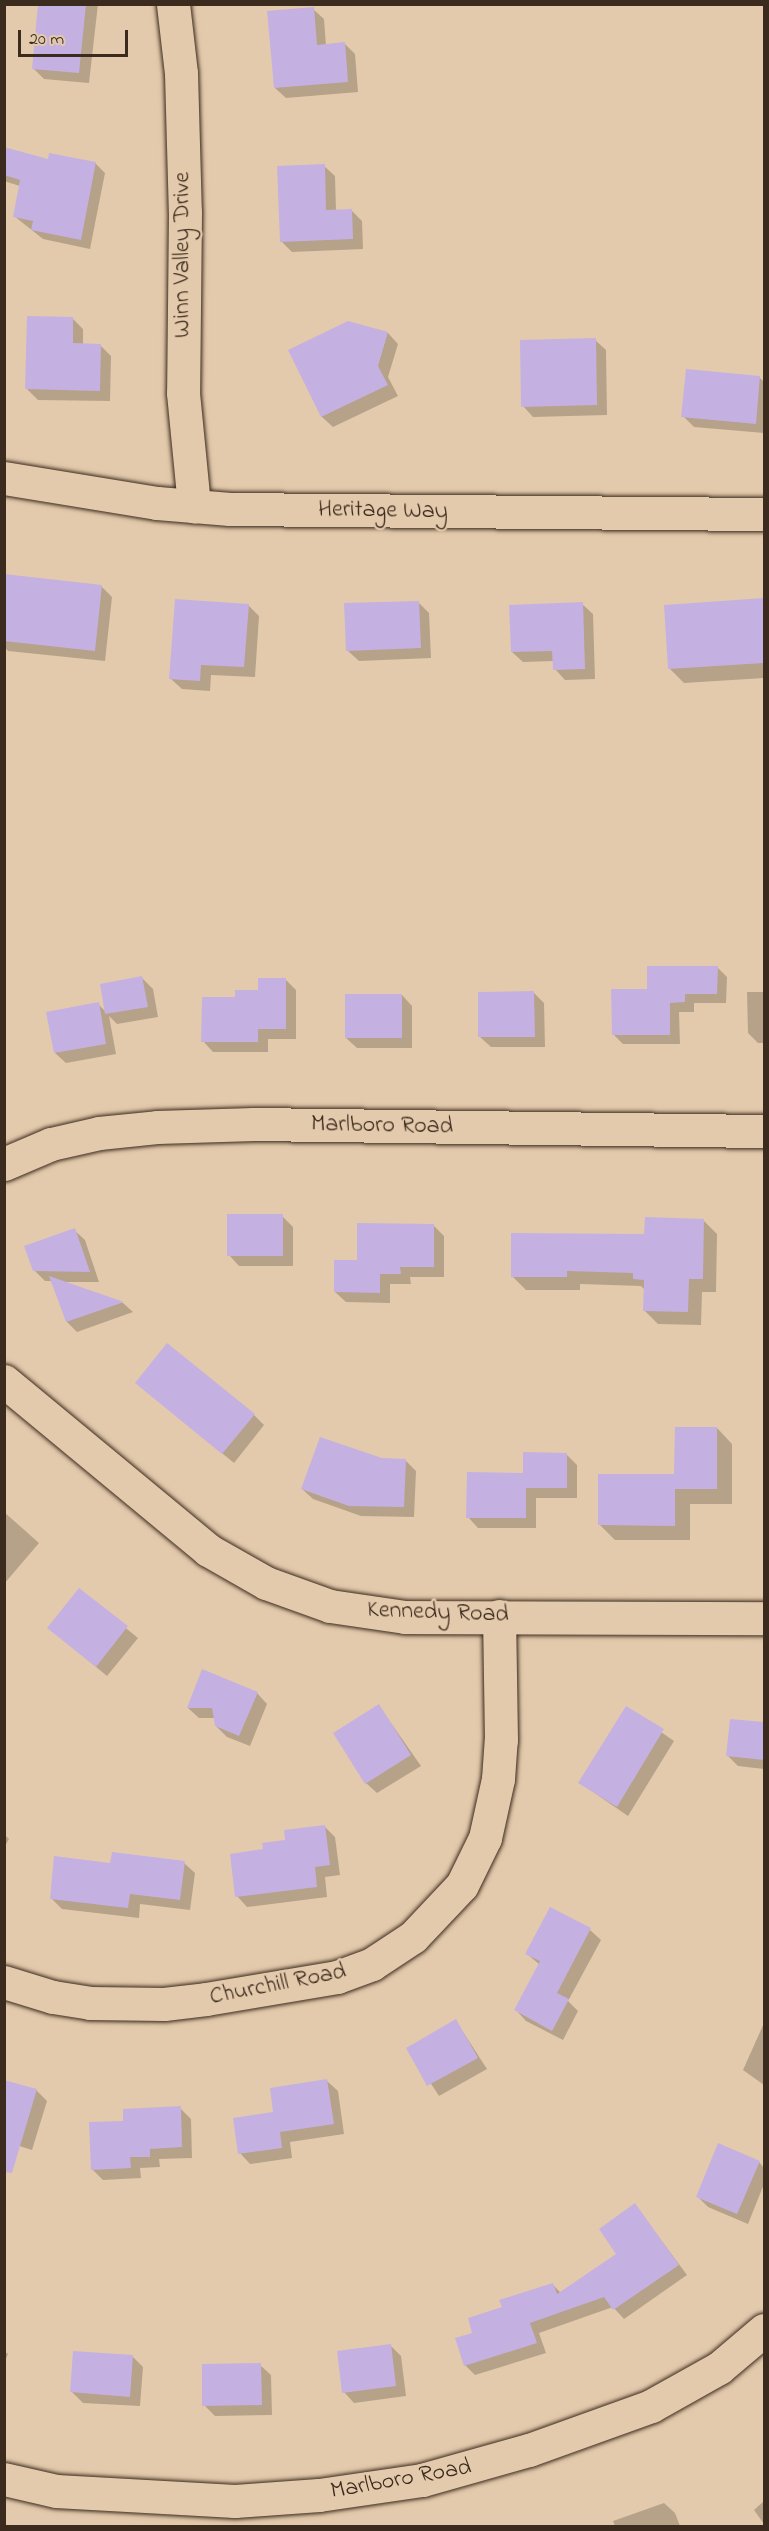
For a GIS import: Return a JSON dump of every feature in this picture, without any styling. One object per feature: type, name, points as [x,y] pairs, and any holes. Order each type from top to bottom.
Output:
[{"type":"street","name":"Winn Valley Drive","points":[[173,4],[181,73],[184,166],[183,393],[194,506]]},
{"type":"street","name":"Heritage Way","points":[[4,478],[194,506],[765,514]]},
{"type":"street","name":"Marlboro Road","points":[[4,1164],[51,1144],[99,1133],[157,1127],[254,1124],[765,1131]]},
{"type":"street","name":"Kennedy Road","points":[[4,1382],[187,1534],[266,1583],[330,1606],[405,1617],[765,1618]]},
{"type":"street","name":"Churchill Road","points":[[4,1982],[52,1997],[90,2003],[164,2004],[337,1977],[372,1964],[413,1937],[462,1885],[487,1828],[501,1740],[499,1616]]},
{"type":"street","name":"Marlboro Road","points":[[4,2480],[56,2491],[235,2514],[378,2488],[529,2450],[685,2390],[750,2345],[765,2330]]},
{"type":"building","points":[[38,4],[86,4],[79,73],[32,69]]},
{"type":"building","points":[[314,7],[317,45],[345,42],[348,82],[274,88],[267,11]]},
{"type":"building","points":[[4,147],[48,159],[49,153],[96,162],[81,240],[31,230],[33,221],[13,217],[20,180],[4,175]]},
{"type":"building","points":[[325,164],[326,210],[352,209],[353,239],[280,242],[277,166]]},
{"type":"building","points":[[27,316],[73,317],[73,343],[101,344],[100,391],[25,389]]},
{"type":"building","points":[[348,321],[388,332],[378,366],[388,385],[321,417],[288,350]]},
{"type":"building","points":[[596,338],[597,405],[521,407],[520,340]]},
{"type":"building","points":[[686,369],[760,376],[756,424],[681,417]]},
{"type":"building","points":[[4,574],[102,585],[95,651],[4,641]]},
{"type":"building","points":[[765,598],[765,663],[668,669],[664,605]]},
{"type":"building","points":[[175,599],[249,604],[244,667],[201,665],[200,681],[169,679]]},
{"type":"building","points":[[419,601],[421,648],[346,651],[344,603]]},
{"type":"building","points":[[583,602],[585,669],[553,670],[552,651],[511,652],[509,605]]},
{"type":"building","points":[[647,966],[718,966],[717,994],[685,994],[685,1002],[670,1003],[670,1035],[612,1035],[611,989],[647,989]]},
{"type":"building","points":[[142,976],[148,1007],[105,1014],[100,984]]},
{"type":"building","points":[[258,978],[286,978],[286,1029],[258,1029],[258,1042],[201,1042],[202,997],[235,997],[235,990],[258,990]]},
{"type":"building","points":[[534,991],[535,1037],[478,1037],[478,992]]},
{"type":"building","points":[[345,994],[402,994],[402,1038],[345,1038]]},
{"type":"building","points":[[99,1002],[106,1044],[54,1053],[46,1012]]},
{"type":"building","points":[[227,1214],[283,1214],[283,1256],[227,1256]]},
{"type":"building","points":[[645,1217],[704,1219],[703,1279],[689,1279],[688,1312],[643,1311],[644,1280],[633,1279],[633,1273],[567,1271],[567,1277],[511,1277],[511,1233],[644,1234]]},
{"type":"building","points":[[357,1223],[434,1224],[434,1267],[400,1267],[401,1274],[380,1274],[380,1293],[334,1292],[334,1260],[357,1260]]},
{"type":"building","points":[[75,1228],[90,1272],[33,1271],[24,1246]]},
{"type":"building","points":[[49,1276],[124,1302],[66,1322]]},
{"type":"building","points":[[167,1343],[255,1414],[222,1454],[135,1383]]},
{"type":"building","points":[[675,1427],[717,1427],[717,1489],[675,1489],[675,1526],[598,1525],[598,1474],[674,1474]]},
{"type":"building","points":[[320,1437],[382,1458],[406,1459],[404,1507],[349,1506],[301,1489]]},
{"type":"building","points":[[523,1452],[567,1453],[567,1488],[526,1488],[526,1518],[466,1518],[467,1472],[523,1473]]},
{"type":"building","points":[[79,1588],[128,1626],[96,1667],[47,1628]]},
{"type":"building","points":[[202,1669],[258,1692],[239,1736],[215,1726],[212,1708],[187,1708]]},
{"type":"building","points":[[379,1704],[411,1755],[365,1784],[333,1733]]},
{"type":"building","points":[[626,1706],[664,1729],[617,1807],[578,1783]]},
{"type":"building","points":[[730,1719],[765,1722],[765,1760],[726,1756]]},
{"type":"building","points":[[325,1825],[330,1865],[315,1867],[317,1887],[235,1897],[230,1854],[263,1849],[262,1843],[285,1840],[284,1830]]},
{"type":"building","points":[[112,1852],[185,1861],[180,1900],[130,1894],[128,1908],[50,1899],[54,1856],[110,1863]]},
{"type":"building","points":[[550,1907],[591,1928],[557,1993],[569,1999],[552,2031],[514,2010],[540,1961],[525,1954]]},
{"type":"building","points":[[456,2019],[478,2058],[427,2086],[406,2048]]},
{"type":"building","points":[[327,2079],[334,2124],[280,2132],[282,2148],[238,2154],[233,2118],[273,2112],[270,2088]]},
{"type":"building","points":[[4,2080],[37,2089],[12,2173],[4,2172]]},
{"type":"building","points":[[181,2106],[182,2147],[150,2149],[150,2157],[130,2157],[131,2168],[91,2170],[89,2122],[123,2121],[123,2109]]},
{"type":"building","points":[[718,2143],[760,2161],[737,2214],[696,2197]]},
{"type":"building","points":[[635,2203],[679,2265],[613,2310],[604,2297],[530,2323],[537,2343],[464,2366],[455,2338],[472,2333],[468,2318],[502,2307],[499,2300],[553,2283],[557,2294],[616,2254],[599,2229]]},
{"type":"building","points":[[391,2344],[396,2386],[342,2393],[337,2351]]},
{"type":"building","points":[[73,2351],[133,2355],[130,2397],[70,2392]]},
{"type":"building","points":[[261,2363],[262,2405],[202,2406],[202,2364]]}]
